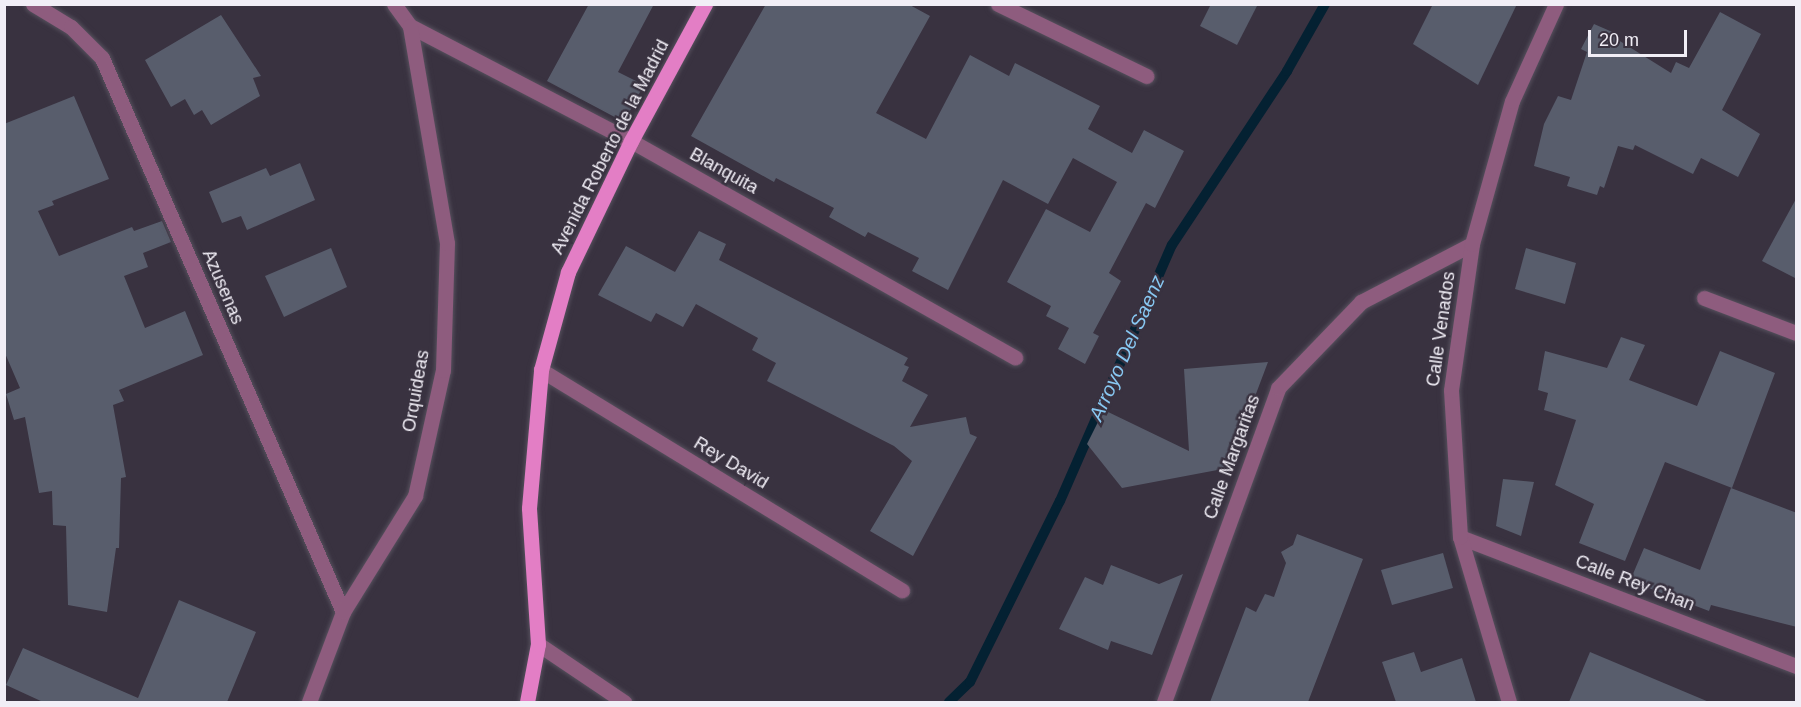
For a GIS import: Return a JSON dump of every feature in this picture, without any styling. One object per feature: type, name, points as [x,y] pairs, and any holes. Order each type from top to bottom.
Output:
[{"type":"main road","name":"Avenida Roberto de la Madrid","points":[[527,702],[538,644],[529,508],[540,370],[568,272],[631,141],[705,4]]},
{"type":"street","name":"Azusenas","points":[[33,4],[71,27],[102,58],[343,612]]},
{"type":"street","points":[[394,4],[410,26]]},
{"type":"street","points":[[998,4],[1146,76]]},
{"type":"street","name":"Calle Venados","points":[[1509,702],[1460,537],[1452,390],[1473,244],[1512,101],[1556,4]]},
{"type":"street","name":"Orquideas","points":[[309,702],[343,612],[415,496],[442,370],[447,243],[410,26]]},
{"type":"street","name":"Blanquita","points":[[410,26],[631,141],[1015,357]]},
{"type":"street","name":"Calle Margaritas","points":[[1164,702],[1278,388],[1361,302],[1473,244]]},
{"type":"street","points":[[1704,298],[1797,333]]},
{"type":"street","name":"Rey David","points":[[540,370],[902,590]]},
{"type":"street","name":"Calle Rey Chan","points":[[1460,537],[1797,666]]},
{"type":"street","points":[[538,644],[624,702]]},
{"type":"building","points":[[589,4],[654,4],[618,72],[644,85],[624,122],[547,81]]},
{"type":"building","points":[[766,4],[908,4],[930,16],[876,113],[926,139],[970,55],[1009,76],[1015,63],[1100,106],[1088,129],[1132,153],[1144,130],[1184,151],[1155,208],[1146,203],[1109,273],[1121,281],[1093,333],[1099,336],[1085,364],[1058,349],[1069,328],[1046,316],[1051,306],[1007,282],[1046,209],[1090,232],[1117,182],[1073,158],[1048,204],[1003,180],[948,290],[912,271],[919,258],[868,232],[865,237],[829,217],[834,208],[776,178],[774,182],[691,136]]},
{"type":"building","points":[[1211,4],[1258,4],[1237,45],[1200,26]]},
{"type":"building","points":[[1433,4],[1517,4],[1478,85],[1413,44]]},
{"type":"building","points":[[1720,12],[1761,34],[1722,110],[1760,134],[1738,177],[1701,158],[1693,174],[1635,145],[1633,150],[1618,146],[1604,188],[1600,186],[1597,195],[1567,186],[1570,177],[1534,166],[1544,124],[1558,96],[1571,100],[1587,52],[1581,49],[1594,24],[1617,34],[1615,38],[1671,73],[1676,62],[1689,68]]},
{"type":"building","points":[[221,15],[261,76],[253,78],[260,96],[211,125],[202,110],[194,115],[185,99],[171,107],[145,60]]},
{"type":"building","points":[[74,96],[109,179],[52,201],[54,205],[38,211],[59,256],[132,227],[134,231],[162,221],[171,242],[143,253],[148,267],[124,276],[145,328],[185,311],[203,355],[119,390],[124,401],[113,405],[126,477],[121,478],[119,548],[116,548],[107,612],[68,605],[66,526],[53,525],[52,491],[39,493],[25,417],[14,420],[6,394],[20,388],[4,351],[4,124]]},
{"type":"building","points":[[300,163],[315,200],[247,230],[241,216],[222,223],[209,192],[266,168],[270,176]]},
{"type":"building","points":[[1797,197],[1797,279],[1762,261]]},
{"type":"building","points":[[699,231],[726,244],[719,260],[908,358],[904,365],[909,367],[902,381],[928,395],[910,427],[966,417],[970,434],[977,437],[913,556],[870,531],[912,461],[894,446],[767,381],[776,363],[752,350],[758,338],[696,304],[683,327],[656,313],[651,322],[598,295],[626,246],[675,272]]},
{"type":"building","points":[[331,248],[347,287],[284,317],[265,276]]},
{"type":"building","points":[[1526,248],[1576,263],[1565,304],[1515,289]]},
{"type":"building","points":[[1621,337],[1645,345],[1629,380],[1697,406],[1720,351],[1775,373],[1732,488],[1665,462],[1625,561],[1579,543],[1594,504],[1555,485],[1576,420],[1544,410],[1548,393],[1538,390],[1545,351],[1607,368]]},
{"type":"building","points":[[1268,362],[1228,468],[1122,488],[1087,444],[1104,410],[1189,451],[1184,369]]},
{"type":"building","points":[[1503,479],[1534,482],[1521,536],[1496,526]]},
{"type":"building","points":[[1731,488],[1797,513],[1797,627],[1711,605],[1709,611],[1630,581],[1644,548],[1700,570]]},
{"type":"building","points":[[1297,534],[1363,559],[1308,702],[1210,702],[1246,607],[1256,612],[1265,594],[1274,597],[1286,563],[1281,552],[1293,545]]},
{"type":"building","points":[[1443,553],[1453,588],[1392,605],[1381,570]]},
{"type":"building","points":[[1111,565],[1159,584],[1183,574],[1152,655],[1111,641],[1108,650],[1059,629],[1085,577],[1103,585]]},
{"type":"building","points":[[179,600],[256,632],[227,702],[43,702],[6,685],[23,648],[138,698]]},
{"type":"building","points":[[1414,652],[1421,672],[1462,658],[1476,702],[1396,702],[1382,662]]},
{"type":"building","points":[[1590,652],[1709,702],[1569,702]]},
{"type":"waterway","name":"Arroyo Del Saenz","points":[[949,702],[970,682],[1060,501],[1172,245],[1287,71],[1325,4]]}]
